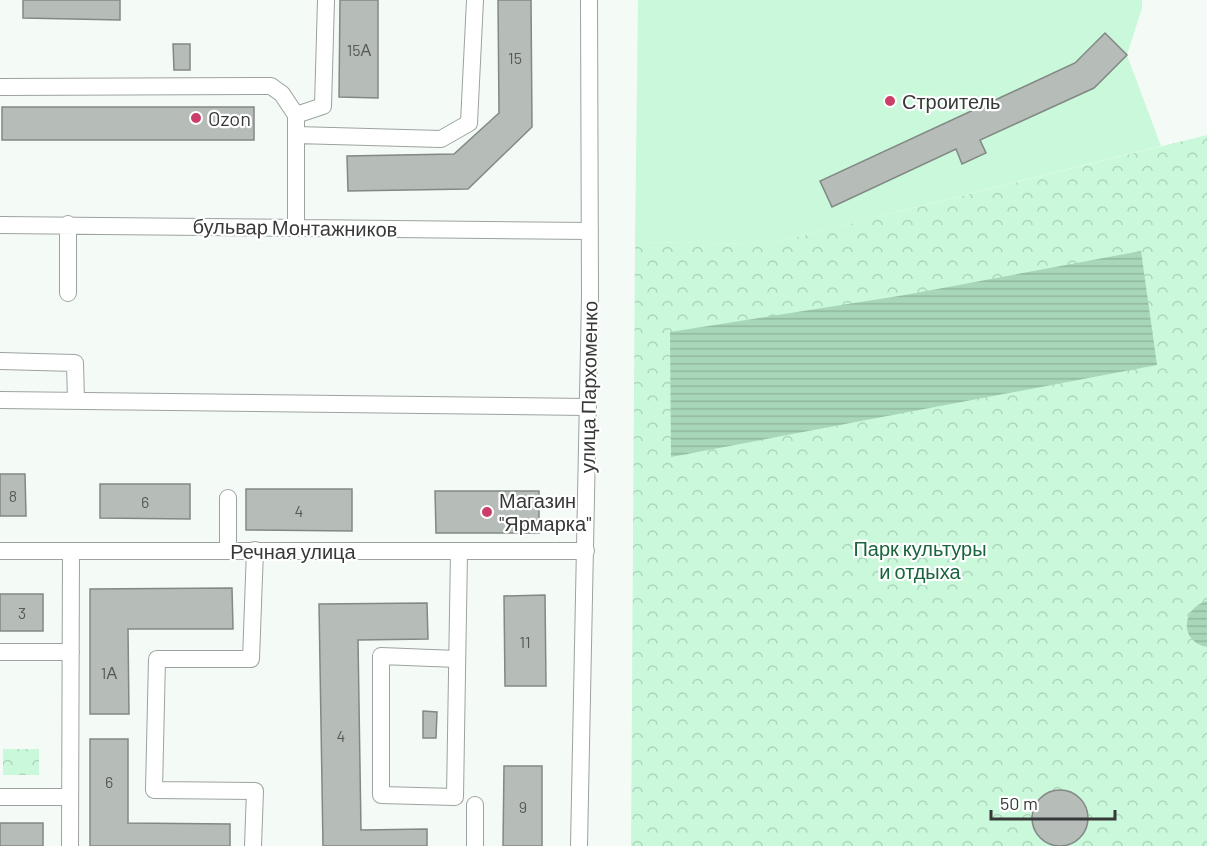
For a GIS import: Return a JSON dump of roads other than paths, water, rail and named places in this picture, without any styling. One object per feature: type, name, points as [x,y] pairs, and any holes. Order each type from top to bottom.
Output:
[{"type":"street","points":[[296,115],[323,106],[326,0]]},
{"type":"street","points":[[296,135],[441,139],[469,123],[475,0]]},
{"type":"street","name":"улица Пархоменко","points":[[579,846],[588,407],[590,0]]},
{"type":"street","points":[[0,87],[271,86],[282,94],[296,115],[296,227]]},
{"type":"street","points":[[68,293],[69,224]]},
{"type":"street","name":"бульвар Монтажников","points":[[0,225],[590,231]]},
{"type":"street","points":[[0,361],[75,363],[76,401]]},
{"type":"street","points":[[0,400],[588,407]]},
{"type":"street","points":[[228,498],[228,550]]},
{"type":"street","points":[[253,846],[255,791],[154,790],[157,659],[251,658],[255,550]]},
{"type":"street","name":"Речная улица","points":[[0,551],[586,551]]},
{"type":"street","points":[[70,846],[71,551]]},
{"type":"street","points":[[457,659],[381,656],[381,795],[455,797],[459,551]]},
{"type":"street","points":[[0,652],[71,652]]},
{"type":"street","points":[[0,797],[70,797]]},
{"type":"street","points":[[475,846],[476,806]]},
{"type":"place","name":"Строитель","points":[[890,101]]},
{"type":"place","name":"Ozon","points":[[196,118]]},
{"type":"place","name":"Магазин \"Ярмарка\"","points":[[487,512]]},
{"type":"park label","name":"Парк культуры и отдыха","points":[[920,560]]}]
